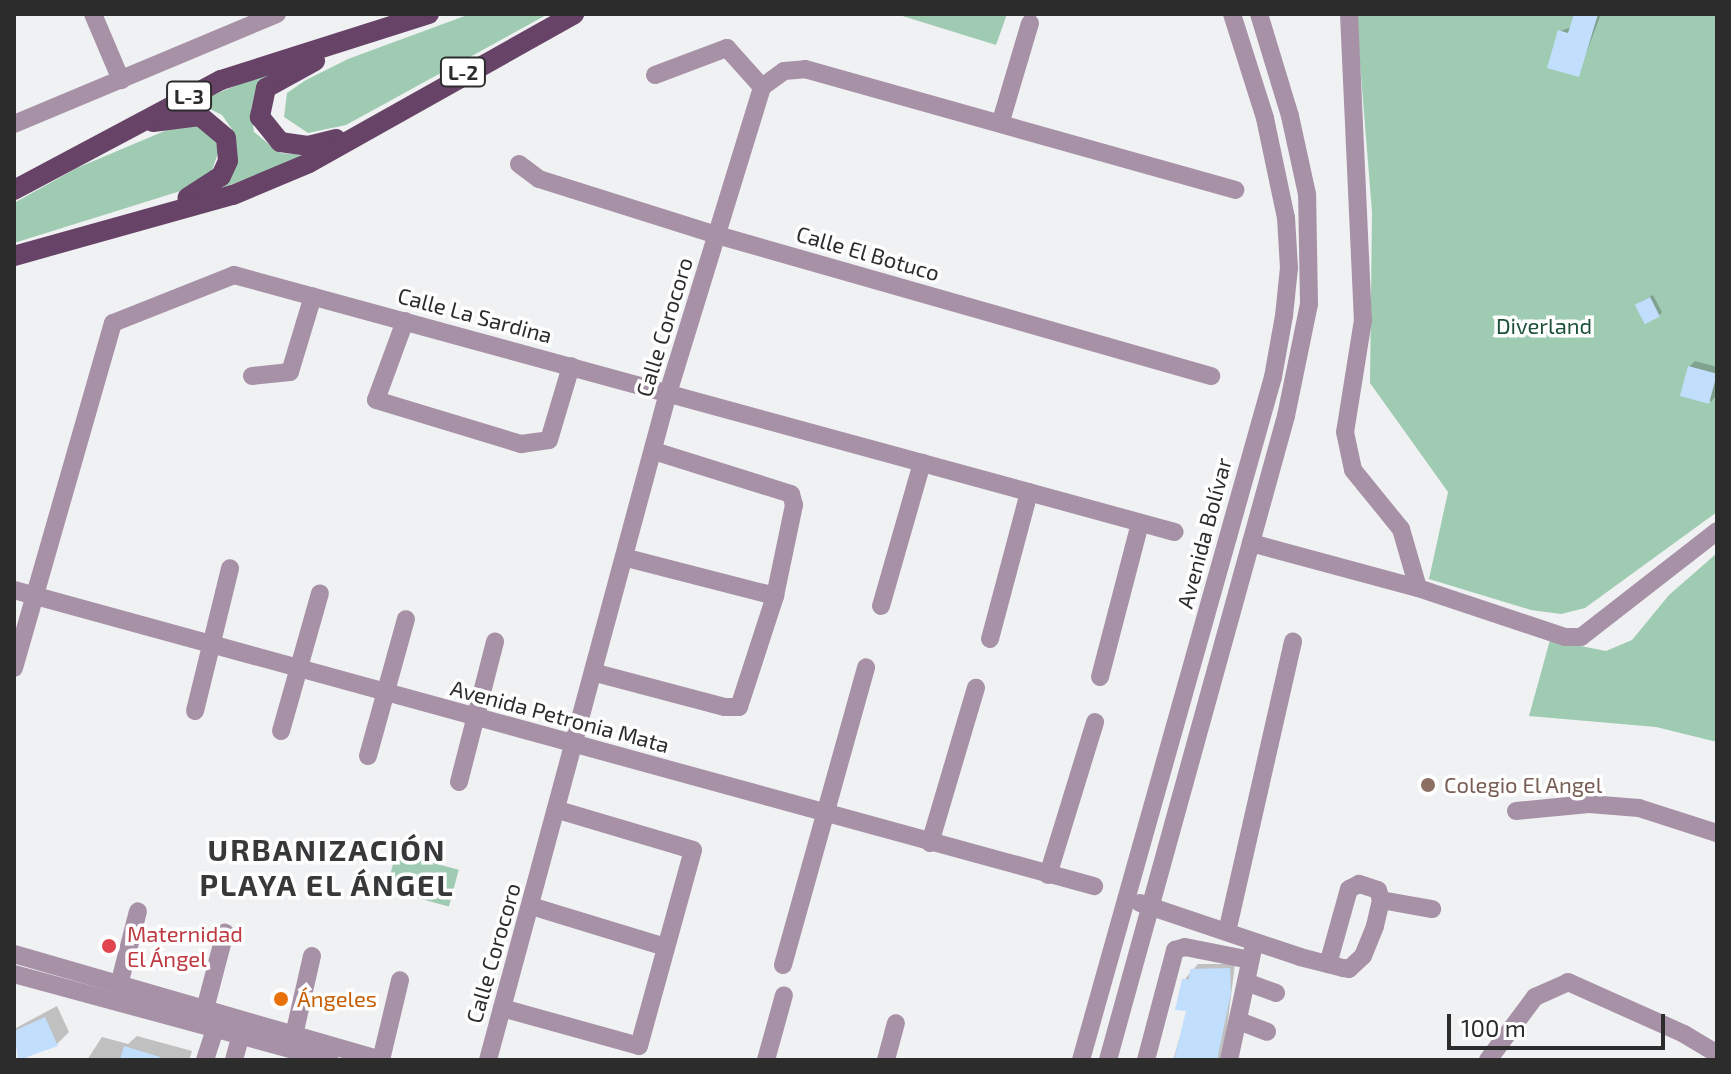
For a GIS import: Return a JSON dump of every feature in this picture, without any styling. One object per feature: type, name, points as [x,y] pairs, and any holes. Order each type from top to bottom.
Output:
[{"type":"main road","points":[[355,134],[308,146],[280,142],[264,127],[261,97],[275,81],[376,31],[429,14]]},
{"type":"main road","name":"L-2","points":[[355,134],[574,14]]},
{"type":"main road","name":"L-3","points":[[14,190],[87,148],[221,80],[376,31]]},
{"type":"main road","points":[[87,148],[176,116],[200,116],[226,138],[228,161],[209,187],[116,226]]},
{"type":"main road","points":[[14,256],[233,195],[309,163],[355,134]]},
{"type":"street","points":[[93,14],[121,80]]},
{"type":"street","points":[[14,124],[277,14]]},
{"type":"street","name":"Avenida Bolívar","points":[[1081,1060],[1130,899],[1273,377],[1284,316],[1289,268],[1286,218],[1265,118],[1232,14]]},
{"type":"street","points":[[1108,1060],[1286,416],[1309,304],[1307,194],[1290,116],[1259,14]]},
{"type":"street","points":[[1349,14],[1363,320],[1345,432],[1353,470],[1401,529],[1418,588]]},
{"type":"street","points":[[1001,121],[1030,23]]},
{"type":"street","points":[[655,75],[727,48],[762,87],[784,71],[805,69],[1001,121],[1235,190]]},
{"type":"street","name":"Calle Corocoro","points":[[488,1060],[596,673],[668,393],[762,87]]},
{"type":"street","name":"Calle El Botuco","points":[[519,164],[539,179],[717,235],[1211,376]]},
{"type":"street","name":"Calle La Sardina","points":[[15,661],[113,323],[234,275],[1175,532]]},
{"type":"street","points":[[252,376],[290,372],[313,296]]},
{"type":"street","points":[[405,321],[376,400],[521,444],[549,440],[571,366]]},
{"type":"street","points":[[596,673],[739,707],[775,596],[794,505],[791,494],[654,451]]},
{"type":"street","points":[[881,606],[922,463]]},
{"type":"street","points":[[990,639],[1029,492]]},
{"type":"street","points":[[1100,677],[1140,523]]},
{"type":"street","points":[[1251,543],[1418,588],[1565,637],[1581,637],[1717,531]]},
{"type":"street","points":[[627,558],[775,596]]},
{"type":"street","points":[[195,711],[230,568]]},
{"type":"street","name":"Avenida Petronia Mata","points":[[14,590],[822,814],[1094,886]]},
{"type":"street","points":[[281,731],[320,593]]},
{"type":"street","points":[[368,756],[406,619]]},
{"type":"street","points":[[1227,932],[1293,641]]},
{"type":"street","points":[[459,782],[495,642]]},
{"type":"street","points":[[783,965],[822,814],[866,667]]},
{"type":"street","points":[[930,843],[976,688]]},
{"type":"street","points":[[1048,875],[1095,722]]},
{"type":"street","points":[[1516,811],[1589,804],[1639,808],[1717,833]]},
{"type":"street","points":[[502,1008],[639,1046],[693,850],[558,810]]},
{"type":"street","points":[[1328,964],[1349,889],[1355,885],[1370,887],[1381,900],[1432,909]]},
{"type":"street","points":[[1130,899],[1149,908],[1227,932],[1253,952]]},
{"type":"street","points":[[1146,1060],[1175,950],[1185,947],[1300,957],[1349,969],[1359,962],[1381,900]]},
{"type":"street","points":[[531,906],[665,947]]},
{"type":"street","points":[[119,985],[138,911]]},
{"type":"street","points":[[205,1009],[225,933]]},
{"type":"street","points":[[1229,1060],[1253,952]]},
{"type":"street","points":[[14,954],[382,1060],[400,980]]},
{"type":"street","points":[[294,1035],[312,956]]},
{"type":"street","points":[[14,974],[216,1027],[321,1059]]},
{"type":"street","points":[[1246,982],[1276,993]]},
{"type":"street","points":[[1488,1060],[1535,997],[1550,986],[1568,982],[1644,1014],[1717,1054]]},
{"type":"street","points":[[766,1060],[784,995]]},
{"type":"street","points":[[1239,1021],[1267,1032]]},
{"type":"street","points":[[886,1060],[896,1023]]},
{"type":"street","points":[[205,1060],[216,1027]]},
{"type":"street","points":[[234,1060],[241,1034]]},
{"type":"green space","points":[[470,14],[548,14],[346,125],[308,133],[284,117],[287,93],[306,80],[348,59]]},
{"type":"green space","points":[[896,14],[1007,14],[996,45]]},
{"type":"green space","name":"Diverland","points":[[1356,14],[1717,14],[1717,512],[1585,608],[1561,614],[1531,610],[1429,579],[1448,492],[1370,383],[1372,212]]},
{"type":"green space","points":[[281,67],[256,89],[251,109],[254,132],[280,153],[308,155],[217,190],[237,163],[234,132],[222,115],[208,108],[182,108]]},
{"type":"green space","points":[[194,124],[215,140],[219,150],[210,176],[187,189],[14,243],[14,203],[77,168],[174,127]]},
{"type":"green space","points":[[1717,553],[1717,742],[1656,727],[1529,716],[1550,640],[1606,651],[1632,640],[1669,595]]},
{"type":"green space","points":[[396,853],[459,870],[449,907],[386,890]]},
{"type":"building","points":[[1574,14],[1598,14],[1579,77],[1547,68],[1558,30],[1568,33]]},
{"type":"building","points":[[1650,297],[1660,317],[1645,324],[1635,305]]},
{"type":"building","points":[[1688,366],[1717,374],[1709,404],[1680,396]]},
{"type":"building","points":[[1230,968],[1231,993],[1217,1060],[1174,1060],[1186,1011],[1175,1010],[1182,979],[1189,979],[1190,969]]},
{"type":"building","points":[[45,1017],[58,1046],[18,1060],[14,1031]]},
{"type":"building","points":[[124,1046],[160,1057],[159,1060],[120,1060]]},
{"type":"place","name":"Colegio El Angel","points":[[1428,785]]},
{"type":"place","name":"Maternidad El Ángel","points":[[109,946]]},
{"type":"place","name":"Ángeles","points":[[281,999]]},
{"type":"district","name":"URBANIZACIÓN PLAYA EL ÁNGEL","points":[[327,866]]}]
